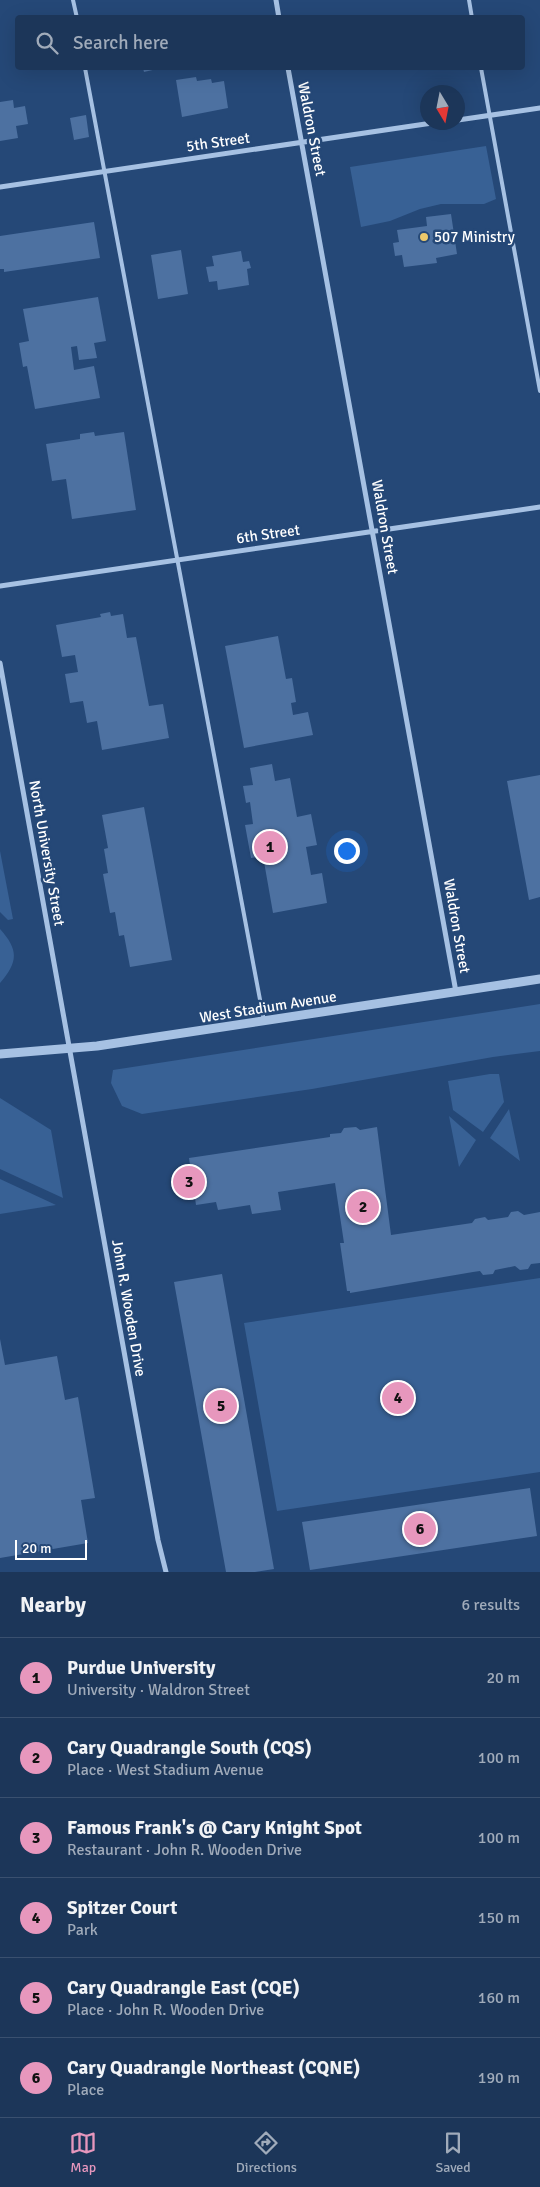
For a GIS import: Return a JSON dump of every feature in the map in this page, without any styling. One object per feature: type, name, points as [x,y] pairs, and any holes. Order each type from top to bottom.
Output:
[{"type":"street","points":[[276,0],[278,15]]},
{"type":"street","name":"Waldron Street","points":[[288,70],[456,992]]},
{"type":"street","points":[[465,119],[540,108]]},
{"type":"street","name":"5th Street","points":[[0,187],[420,125]]},
{"type":"street","name":"6th Street","points":[[0,586],[540,507]]},
{"type":"street","name":"North University Street","points":[[0,663],[68,1048]]},
{"type":"street","name":"West Stadium Avenue","points":[[0,1054],[97,1046],[540,979]]},
{"type":"street","name":"John R. Wooden Drive","points":[[68,1048],[158,1540],[166,1572]]},
{"type":"lane","points":[[73,0],[76,15]]},
{"type":"lane","points":[[469,0],[472,15]]},
{"type":"lane","points":[[86,70],[264,1021]]},
{"type":"lane","points":[[481,70],[540,391]]},
{"type":"shaded area","points":[[486,146],[496,199],[484,204],[441,204],[420,209],[390,221],[361,227],[350,167]]},
{"type":"shaded area","points":[[0,851],[13,919],[8,920],[0,912]]},
{"type":"shaded area","points":[[0,929],[11,943],[14,956],[10,969],[0,983]]},
{"type":"shaded area","points":[[540,1004],[540,1051],[493,1057],[312,1089],[142,1114],[122,1106],[111,1083],[113,1070]]},
{"type":"shaded area","points":[[499,1074],[504,1102],[483,1132],[453,1110],[448,1081]]},
{"type":"shaded area","points":[[0,1098],[51,1130],[63,1198],[0,1169]]},
{"type":"shaded area","points":[[509,1109],[520,1161],[490,1138]]},
{"type":"shaded area","points":[[449,1116],[476,1140],[459,1167]]},
{"type":"shaded area","points":[[0,1179],[56,1205],[0,1214]]},
{"type":"shaded area","points":[[540,1278],[540,1472],[277,1511],[244,1323]]},
{"type":"building","points":[[196,77],[197,81],[211,79],[212,83],[224,81],[228,108],[182,117],[176,80]]},
{"type":"building","points":[[13,100],[14,108],[25,106],[28,124],[16,126],[18,138],[0,141],[0,102]]},
{"type":"building","points":[[86,115],[89,137],[74,140],[70,118]]},
{"type":"building","points":[[451,214],[457,254],[436,258],[437,263],[404,267],[402,255],[395,256],[393,243],[399,242],[397,230],[427,226],[426,217]]},
{"type":"building","points":[[94,222],[100,258],[4,272],[4,269],[0,269],[0,236]]},
{"type":"building","points":[[181,250],[188,294],[158,299],[151,255]]},
{"type":"building","points":[[241,251],[243,262],[249,261],[251,268],[247,269],[249,285],[218,290],[217,281],[209,282],[206,267],[214,266],[212,256]]},
{"type":"building","points":[[98,297],[106,341],[94,343],[97,358],[79,360],[77,346],[71,347],[74,370],[94,366],[100,398],[35,409],[27,366],[23,367],[19,343],[29,341],[23,309]]},
{"type":"building","points":[[94,432],[95,436],[124,432],[136,510],[72,519],[66,479],[52,481],[46,444],[80,439],[80,434]]},
{"type":"building","points":[[110,612],[111,616],[123,614],[127,638],[136,637],[149,706],[163,704],[169,738],[102,750],[97,721],[87,723],[83,701],[70,703],[65,674],[78,672],[75,655],[62,657],[56,625],[101,617],[100,614]]},
{"type":"building","points":[[278,636],[286,679],[292,678],[296,702],[291,703],[293,715],[308,712],[313,735],[244,748],[225,646]]},
{"type":"building","points":[[272,764],[275,781],[290,778],[297,817],[311,814],[317,845],[306,847],[311,875],[322,873],[327,903],[273,913],[263,856],[251,858],[245,825],[253,824],[250,802],[246,803],[243,786],[253,785],[250,768]]},
{"type":"building","points":[[540,775],[540,897],[529,900],[507,781]]},
{"type":"building","points":[[144,807],[172,960],[130,967],[124,935],[119,936],[115,912],[110,913],[103,874],[108,873],[104,849],[108,848],[102,815]]},
{"type":"building","points":[[356,1127],[360,1130],[377,1127],[391,1235],[472,1223],[475,1219],[485,1217],[488,1220],[508,1217],[511,1212],[518,1211],[524,1215],[540,1212],[540,1263],[531,1264],[528,1269],[520,1270],[515,1266],[495,1270],[493,1274],[483,1275],[480,1271],[350,1293],[350,1291],[347,1291],[340,1243],[344,1243],[335,1183],[278,1192],[281,1210],[252,1214],[250,1205],[218,1210],[216,1202],[196,1205],[195,1198],[183,1200],[178,1167],[190,1165],[189,1158],[330,1137],[330,1134],[341,1133],[344,1128]]},
{"type":"building","points":[[222,1274],[274,1569],[255,1572],[226,1572],[174,1282]]},
{"type":"building","points":[[0,1339],[5,1365],[57,1356],[65,1400],[78,1397],[95,1498],[81,1500],[88,1543],[0,1558]]},
{"type":"building","points":[[530,1488],[537,1536],[310,1570],[302,1522]]},
{"type":"place","name":"507 Ministry","points":[[424,237]]},
{"type":"place","name":"Purdue University","points":[[270,847]]},
{"type":"place","name":"Famous Frank's @ Cary Knight Spot","points":[[189,1182]]},
{"type":"place","name":"Cary Quadrangle South (CQS)","points":[[363,1207]]},
{"type":"place","name":"Spitzer Court","points":[[398,1398]]},
{"type":"place","name":"Cary Quadrangle East (CQE)","points":[[221,1406]]},
{"type":"place","name":"Cary Quadrangle Northeast (CQNE)","points":[[420,1529]]}]
